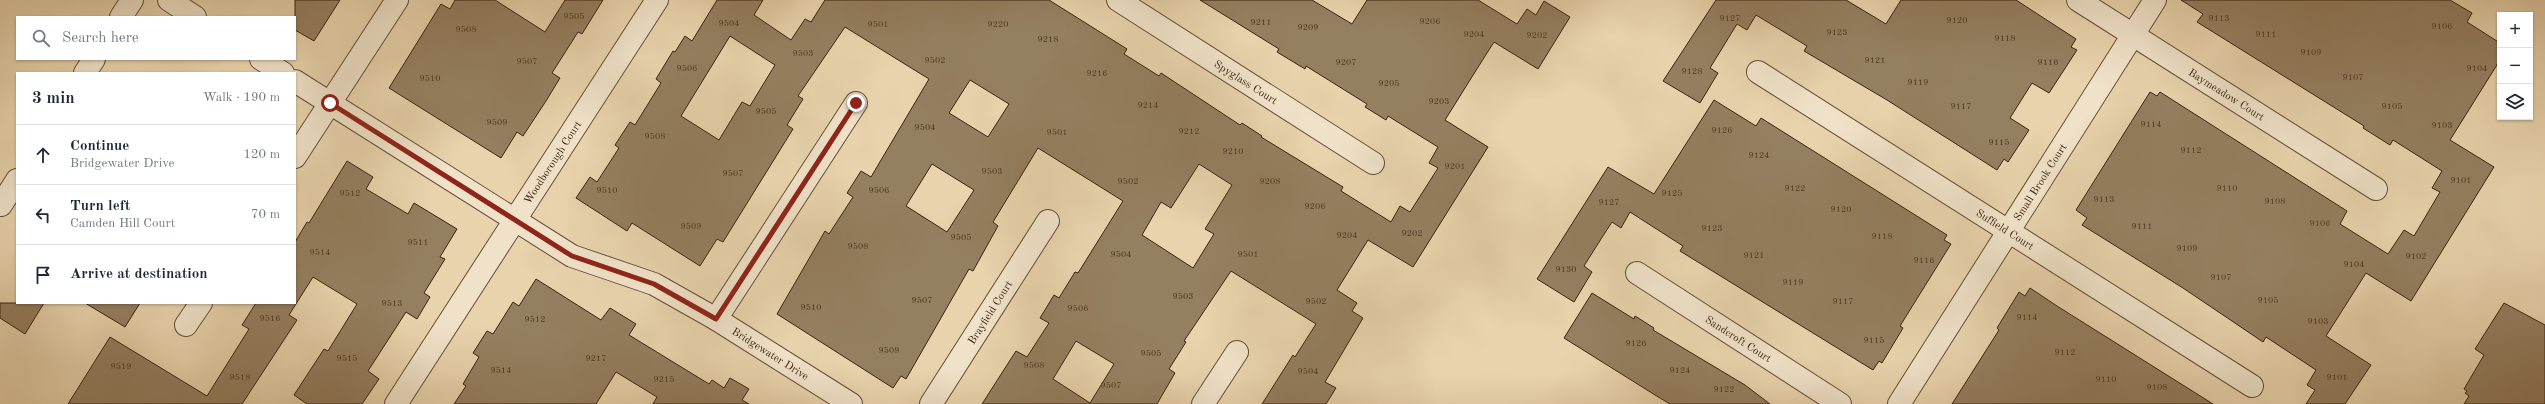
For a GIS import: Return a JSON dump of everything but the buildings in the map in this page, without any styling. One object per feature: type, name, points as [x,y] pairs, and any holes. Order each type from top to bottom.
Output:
[{"type":"street","points":[[122,16],[132,0]]},
{"type":"street","points":[[169,0],[193,16]]},
{"type":"street","points":[[296,155],[397,0]]},
{"type":"street","name":"Woodborough Court","points":[[396,404],[657,0]]},
{"type":"street","name":"Baymeadow Court","points":[[2078,0],[2376,189]]},
{"type":"street","name":"Small Brook Court","points":[[1899,404],[2156,0]]},
{"type":"street","name":"Spyglass Court","points":[[1129,3],[1373,163]]},
{"type":"street","points":[[86,72],[93,60]]},
{"type":"street","points":[[263,60],[281,72]]},
{"type":"street","name":"Suffield Court","points":[[1758,72],[2252,386]]},
{"type":"street","name":"Bridgewater Drive","points":[[296,82],[572,256],[654,284],[716,319],[851,404]]},
{"type":"street","points":[[716,319],[856,103]]},
{"type":"street","points":[[1,205],[16,182]]},
{"type":"street","name":"Brayfield Court","points":[[931,404],[1048,221]]},
{"type":"street","name":"Sandcroft Court","points":[[1637,273],[1840,404]]},
{"type":"street","points":[[186,325],[200,304]]},
{"type":"street","points":[[1203,404],[1237,352]]},
{"type":"route","points":[[330,103],[572,256],[654,284],[716,319],[856,103]]}]
